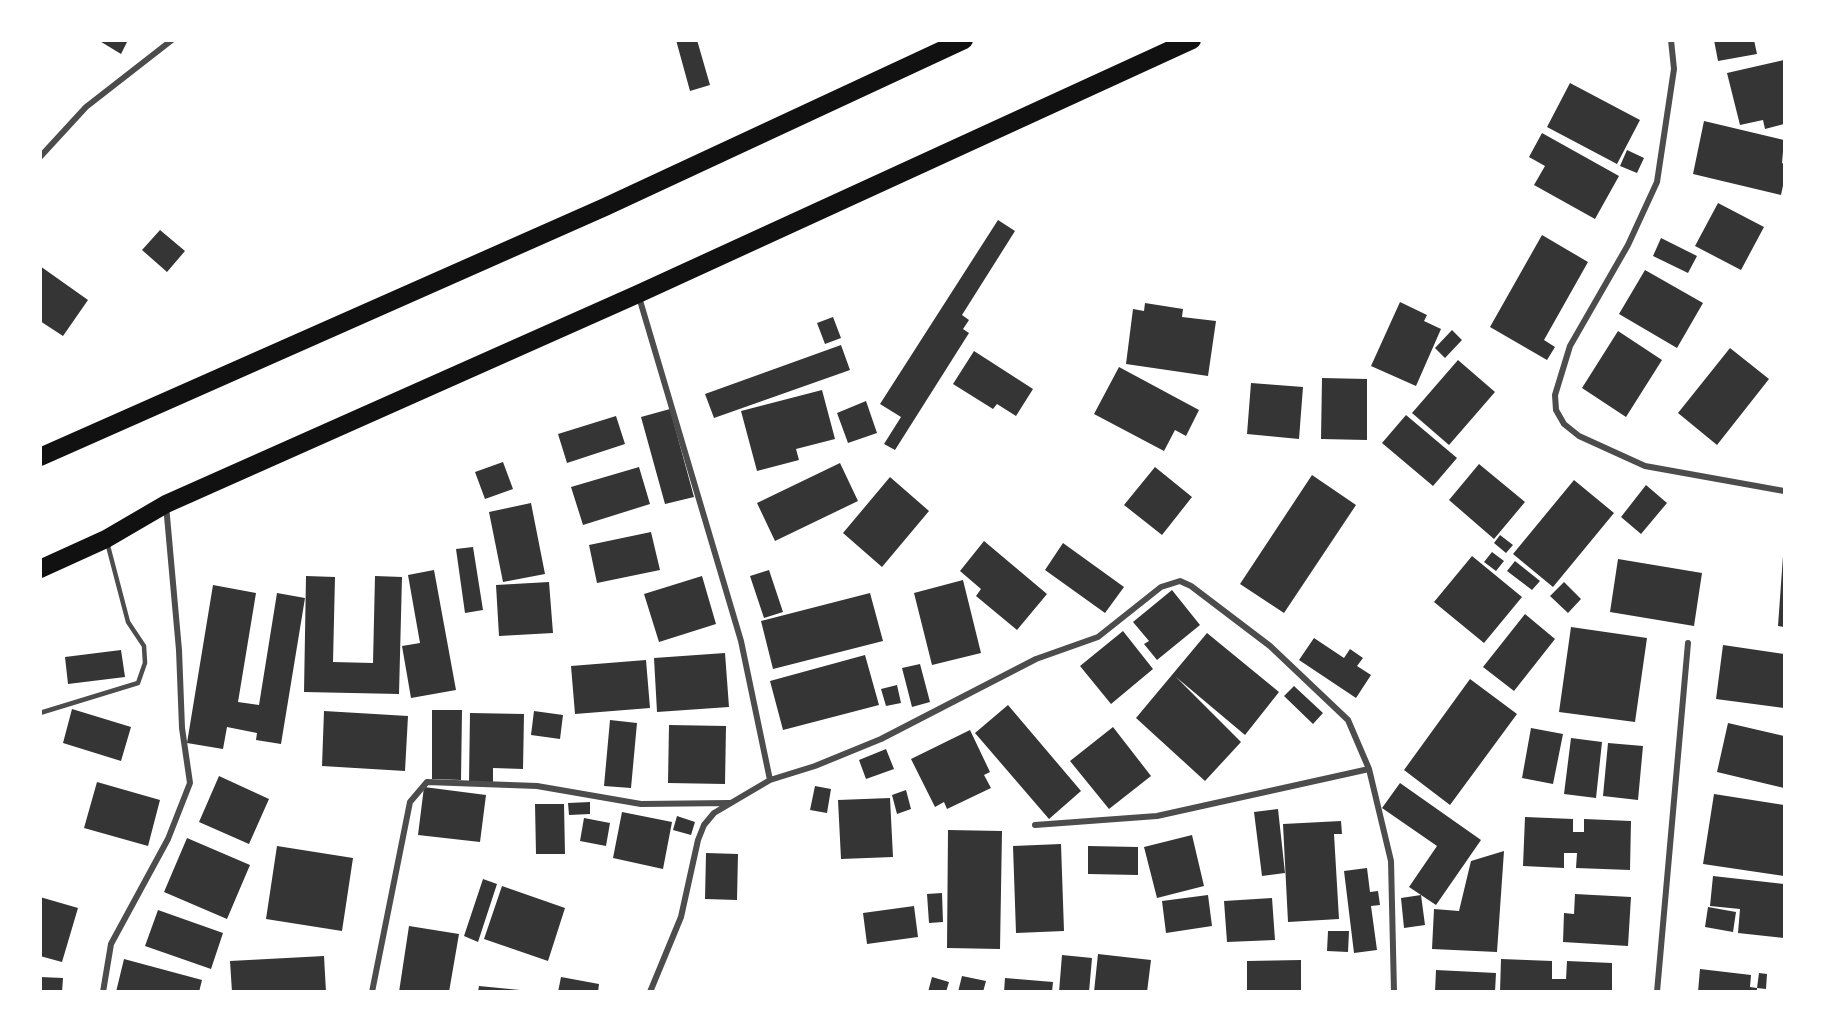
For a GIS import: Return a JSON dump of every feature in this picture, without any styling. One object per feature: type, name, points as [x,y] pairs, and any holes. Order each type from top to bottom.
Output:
[{"type":"highway","points":[[40,457],[605,207],[964,40]]},
{"type":"highway","points":[[40,569],[106,539],[166,504],[638,294],[1192,40]]},
{"type":"street","points":[[40,157],[86,107],[172,40]]},
{"type":"street","points":[[1671,40],[1674,69],[1657,182],[1628,246],[1570,346],[1555,395],[1556,410],[1564,424],[1579,436],[1645,466],[1785,491]]},
{"type":"street","points":[[638,294],[741,642],[770,780]]},
{"type":"street","points":[[103,992],[111,944],[168,839],[190,783],[182,728],[180,650],[166,504]]},
{"type":"street","points":[[650,992],[681,917],[698,840],[704,825],[714,813],[770,780],[815,766],[881,739],[1036,659],[1098,637],[1161,587],[1180,581],[1191,586],[1270,646],[1348,720],[1369,769],[1390,861],[1394,992]]},
{"type":"street","points":[[1657,992],[1688,643]]},
{"type":"street","points":[[1035,825],[1157,816],[1369,769]]},
{"type":"street","points":[[372,992],[410,802],[427,782],[537,786],[641,804],[732,803]]},
{"type":"lane","points":[[40,713],[138,683],[145,663],[144,646],[128,622],[106,539]]},
{"type":"building","points":[[98,40],[128,40],[121,54]]},
{"type":"building","points":[[676,40],[697,40],[710,85],[690,91]]},
{"type":"building","points":[[1714,40],[1754,40],[1757,54],[1718,61]]},
{"type":"building","points":[[1784,60],[1784,124],[1765,129],[1763,120],[1740,125],[1727,73]]},
{"type":"building","points":[[1570,83],[1640,120],[1617,164],[1547,127]]},
{"type":"building","points":[[1704,121],[1784,140],[1782,163],[1784,164],[1784,181],[1781,195],[1693,174]]},
{"type":"building","points":[[1542,133],[1619,176],[1595,219],[1534,185],[1545,166],[1529,157]]},
{"type":"building","points":[[1627,150],[1644,158],[1637,173],[1620,166]]},
{"type":"building","points":[[1718,203],[1764,227],[1741,270],[1695,246]]},
{"type":"building","points":[[998,220],[1015,231],[962,315],[969,320],[963,329],[969,333],[895,450],[884,444],[901,417],[880,404]]},
{"type":"building","points":[[160,230],[185,251],[167,272],[142,250]]},
{"type":"building","points":[[1542,235],[1588,262],[1544,340],[1555,347],[1547,360],[1490,327]]},
{"type":"building","points":[[1661,238],[1697,256],[1688,273],[1653,256]]},
{"type":"building","points":[[40,266],[88,300],[63,336],[40,321]]},
{"type":"building","points":[[1645,270],[1703,303],[1677,348],[1619,314]]},
{"type":"building","points":[[1400,302],[1427,315],[1424,321],[1441,329],[1416,386],[1371,366]]},
{"type":"building","points":[[1145,303],[1183,309],[1182,317],[1216,321],[1208,376],[1126,364],[1133,309],[1144,311]]},
{"type":"building","points":[[833,317],[841,338],[825,344],[817,323]]},
{"type":"building","points":[[1452,330],[1462,340],[1445,358],[1435,348]]},
{"type":"building","points":[[1618,331],[1662,360],[1626,417],[1582,388]]},
{"type":"building","points":[[841,345],[850,370],[714,418],[705,394]]},
{"type":"building","points":[[1730,348],[1769,379],[1717,445],[1678,413]]},
{"type":"building","points":[[974,351],[1033,389],[1016,416],[997,404],[993,409],[953,384]]},
{"type":"building","points":[[1458,360],[1495,392],[1449,445],[1412,413]]},
{"type":"building","points":[[1119,367],[1199,410],[1186,436],[1175,430],[1164,451],[1094,414]]},
{"type":"building","points":[[1322,378],[1367,379],[1367,440],[1321,439]]},
{"type":"building","points":[[1251,383],[1303,387],[1299,439],[1247,434]]},
{"type":"building","points":[[822,390],[835,439],[796,449],[799,460],[757,471],[741,411]]},
{"type":"building","points":[[866,401],[877,433],[848,443],[837,413]]},
{"type":"building","points":[[670,409],[694,497],[665,504],[641,417]]},
{"type":"building","points":[[1406,415],[1457,458],[1433,486],[1382,443]]},
{"type":"building","points":[[616,416],[625,444],[567,463],[558,434]]},
{"type":"building","points":[[503,462],[513,489],[485,499],[475,472]]},
{"type":"building","points":[[840,463],[858,501],[775,541],[757,503]]},
{"type":"building","points":[[1479,464],[1525,502],[1494,539],[1449,500]]},
{"type":"building","points":[[639,467],[650,504],[583,525],[571,487]]},
{"type":"building","points":[[1155,467],[1192,497],[1162,535],[1124,505]]},
{"type":"building","points":[[1312,475],[1356,505],[1284,613],[1240,584]]},
{"type":"building","points":[[890,477],[929,511],[882,567],[843,533]]},
{"type":"building","points":[[1574,480],[1614,513],[1553,587],[1513,554]]},
{"type":"building","points":[[1646,485],[1667,503],[1641,534],[1621,517]]},
{"type":"building","points":[[531,503],[545,574],[503,582],[489,512]]},
{"type":"building","points":[[651,532],[660,570],[597,583],[589,545]]},
{"type":"building","points":[[1500,535],[1513,545],[1506,553],[1494,543]]},
{"type":"building","points":[[984,541],[1047,594],[1017,630],[976,596],[981,589],[960,571]]},
{"type":"building","points":[[1063,543],[1124,587],[1105,613],[1045,570]]},
{"type":"building","points":[[473,547],[483,610],[465,613],[456,549]]},
{"type":"building","points":[[1492,552],[1504,561],[1496,571],[1484,562]]},
{"type":"building","points":[[1472,556],[1522,597],[1484,643],[1434,602]]},
{"type":"building","points":[[1784,556],[1784,627],[1778,626]]},
{"type":"building","points":[[1618,559],[1702,573],[1694,626],[1610,612]]},
{"type":"building","points":[[1515,561],[1540,581],[1532,590],[1507,571]]},
{"type":"building","points":[[434,570],[456,690],[411,698],[402,646],[420,643],[408,575]]},
{"type":"building","points":[[769,570],[783,612],[764,618],[750,576]]},
{"type":"building","points":[[306,576],[335,577],[333,662],[373,663],[375,576],[402,577],[399,694],[304,692]]},
{"type":"building","points":[[702,576],[716,624],[659,642],[644,594]]},
{"type":"building","points":[[963,580],[981,653],[932,665],[914,593]]},
{"type":"building","points":[[549,582],[553,633],[499,636],[496,585]]},
{"type":"building","points":[[1564,582],[1581,599],[1568,613],[1550,596]]},
{"type":"building","points":[[213,585],[256,593],[238,702],[259,705],[277,593],[305,598],[281,744],[256,740],[257,733],[227,727],[223,749],[187,743]]},
{"type":"building","points":[[1172,590],[1200,625],[1157,660],[1144,644],[1149,641],[1133,622]]},
{"type":"building","points":[[870,593],[883,641],[773,669],[761,621]]},
{"type":"building","points":[[1525,614],[1555,639],[1514,691],[1483,667]]},
{"type":"building","points":[[1571,627],[1647,638],[1635,722],[1559,712]]},
{"type":"building","points":[[1123,631],[1153,669],[1111,704],[1080,666]]},
{"type":"building","points":[[1207,633],[1279,692],[1245,735],[1176,677],[1241,742],[1205,781],[1136,718]]},
{"type":"building","points":[[1314,638],[1344,658],[1350,649],[1363,658],[1357,666],[1371,675],[1356,698],[1299,660]]},
{"type":"building","points":[[1723,645],[1784,654],[1784,708],[1716,699]]},
{"type":"building","points":[[121,650],[125,677],[68,684],[65,657]]},
{"type":"building","points":[[725,653],[729,707],[657,712],[654,658]]},
{"type":"building","points":[[865,655],[879,705],[783,730],[770,681]]},
{"type":"building","points":[[646,660],[650,708],[575,714],[571,666]]},
{"type":"building","points":[[920,664],[930,702],[912,707],[902,668]]},
{"type":"building","points":[[1470,679],[1517,714],[1450,805],[1404,770]]},
{"type":"building","points":[[897,685],[901,703],[886,706],[881,689]]},
{"type":"building","points":[[1294,686],[1323,713],[1313,724],[1284,696]]},
{"type":"building","points":[[1008,705],[1081,791],[1049,819],[975,733]]},
{"type":"building","points":[[72,709],[131,727],[121,761],[63,743]]},
{"type":"building","points":[[432,710],[462,710],[461,780],[432,779]]},
{"type":"building","points":[[324,711],[408,716],[405,771],[322,766]]},
{"type":"building","points":[[534,711],[563,715],[560,739],[531,735]]},
{"type":"building","points":[[470,713],[524,714],[523,769],[493,768],[493,782],[469,782]]},
{"type":"building","points":[[610,720],[637,723],[631,788],[604,786]]},
{"type":"building","points":[[1728,723],[1784,736],[1784,788],[1717,772]]},
{"type":"building","points":[[669,725],[726,726],[725,784],[668,783]]},
{"type":"building","points":[[1113,727],[1151,776],[1109,809],[1070,761]]},
{"type":"building","points":[[1531,728],[1563,734],[1553,784],[1522,778]]},
{"type":"building","points":[[970,730],[990,772],[984,775],[991,788],[947,809],[944,802],[935,807],[911,759]]},
{"type":"building","points":[[1571,738],[1602,742],[1596,798],[1564,794]]},
{"type":"building","points":[[1608,743],[1643,746],[1638,800],[1603,796]]},
{"type":"building","points":[[886,749],[894,769],[866,779],[859,760]]},
{"type":"building","points":[[219,776],[269,799],[249,844],[199,822]]},
{"type":"building","points":[[97,782],[160,800],[148,846],[84,828]]},
{"type":"building","points":[[1400,783],[1481,840],[1436,905],[1409,887],[1437,846],[1382,808]]},
{"type":"building","points":[[815,786],[831,789],[827,813],[810,810]]},
{"type":"building","points":[[424,787],[486,795],[480,842],[418,835]]},
{"type":"building","points":[[906,790],[911,809],[897,814],[892,795]]},
{"type":"building","points":[[1714,794],[1784,805],[1784,876],[1703,864]]},
{"type":"building","points":[[890,798],[893,857],[841,859],[838,800]]},
{"type":"building","points":[[590,802],[590,814],[569,815],[568,803]]},
{"type":"building","points":[[535,804],[564,804],[565,854],[536,854]]},
{"type":"building","points":[[1278,809],[1285,873],[1262,876],[1254,812]]},
{"type":"building","points":[[622,812],[672,822],[663,869],[613,858]]},
{"type":"building","points":[[677,816],[695,822],[691,835],[673,830]]},
{"type":"building","points":[[1525,817],[1573,819],[1573,832],[1584,832],[1584,819],[1631,821],[1630,870],[1576,868],[1577,853],[1564,853],[1564,868],[1523,866]]},
{"type":"building","points":[[584,818],[610,823],[606,846],[580,841]]},
{"type":"building","points":[[1341,821],[1342,834],[1334,834],[1339,919],[1288,922],[1283,824]]},
{"type":"building","points":[[948,830],[1002,831],[1000,949],[947,948]]},
{"type":"building","points":[[1192,835],[1204,886],[1157,898],[1144,847]]},
{"type":"building","points":[[187,838],[250,865],[227,919],[164,892]]},
{"type":"building","points":[[1061,844],[1064,931],[1016,933],[1013,846]]},
{"type":"building","points":[[277,846],[353,858],[342,931],[266,919]]},
{"type":"building","points":[[1088,846],[1138,847],[1138,875],[1088,874]]},
{"type":"building","points":[[1504,851],[1497,952],[1432,949],[1434,909],[1459,911],[1471,861]]},
{"type":"building","points":[[706,853],[738,854],[737,900],[705,899]]},
{"type":"building","points":[[1367,868],[1370,892],[1378,891],[1380,905],[1371,906],[1377,950],[1354,953],[1344,871]]},
{"type":"building","points":[[1713,876],[1784,884],[1784,938],[1738,933],[1740,909],[1710,906]]},
{"type":"building","points":[[483,879],[497,884],[478,942],[464,936]]},
{"type":"building","points":[[502,886],[565,908],[548,961],[484,939]]},
{"type":"building","points":[[942,893],[943,922],[929,923],[927,894]]},
{"type":"building","points":[[1575,894],[1631,897],[1628,946],[1563,942],[1564,913],[1574,914]]},
{"type":"building","points":[[1208,895],[1212,926],[1166,933],[1162,901]]},
{"type":"building","points":[[1421,895],[1425,925],[1404,928],[1401,898]]},
{"type":"building","points":[[40,897],[78,908],[62,962],[40,956]]},
{"type":"building","points":[[1272,898],[1275,940],[1227,942],[1224,901]]},
{"type":"building","points":[[914,906],[918,937],[867,944],[863,913]]},
{"type":"building","points":[[1708,907],[1736,912],[1733,932],[1705,927]]},
{"type":"building","points":[[158,910],[223,933],[211,969],[145,946]]},
{"type":"building","points":[[409,926],[459,934],[449,992],[399,992]]},
{"type":"building","points":[[1328,931],[1349,931],[1348,952],[1327,951]]},
{"type":"building","points":[[1098,954],[1151,960],[1147,992],[1094,992]]},
{"type":"building","points":[[1062,955],[1092,958],[1089,992],[1059,992]]},
{"type":"building","points":[[324,956],[326,992],[232,992],[230,961]]},
{"type":"building","points":[[124,959],[202,980],[199,992],[116,992]]},
{"type":"building","points":[[1501,959],[1552,961],[1552,979],[1566,979],[1567,961],[1612,963],[1612,992],[1500,992]]},
{"type":"building","points":[[1301,960],[1301,992],[1247,992],[1247,961]]},
{"type":"building","points":[[1700,969],[1751,975],[1750,987],[1757,988],[1757,992],[1698,992]]},
{"type":"building","points":[[1436,970],[1496,973],[1495,992],[1435,992]]},
{"type":"building","points":[[1759,973],[1767,974],[1766,989],[1757,988]]},
{"type":"building","points":[[962,976],[986,981],[983,992],[958,992]]},
{"type":"building","points":[[40,977],[63,978],[62,992],[40,992]]},
{"type":"building","points":[[561,977],[599,984],[598,992],[558,992]]},
{"type":"building","points":[[932,977],[949,982],[946,992],[928,992]]},
{"type":"building","points":[[1005,978],[1053,982],[1052,992],[1004,992]]},
{"type":"building","points":[[479,986],[520,990],[520,992],[478,992]]}]
